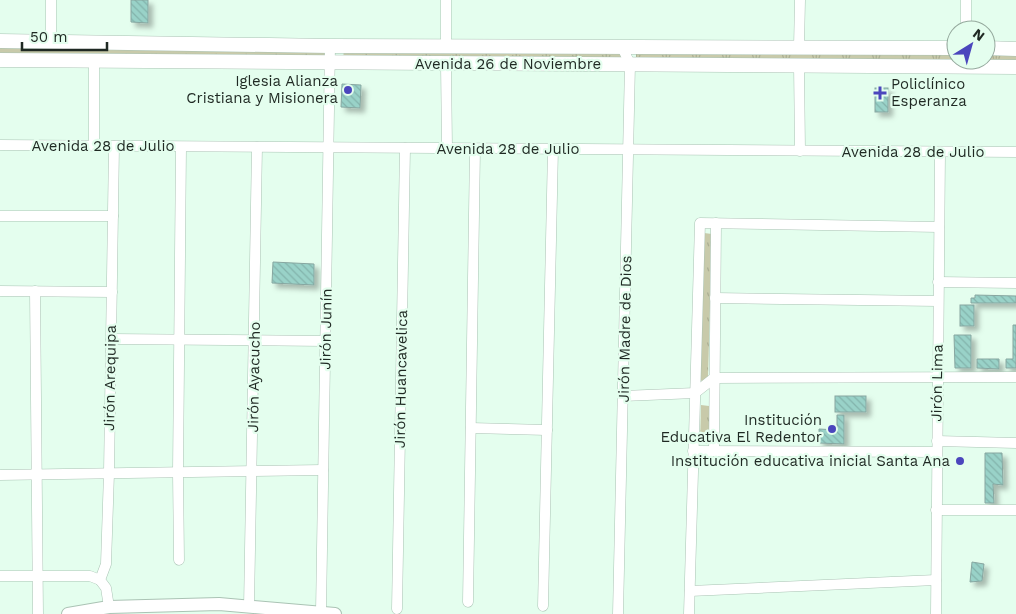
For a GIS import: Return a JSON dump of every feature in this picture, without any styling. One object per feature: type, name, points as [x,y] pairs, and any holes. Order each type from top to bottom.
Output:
[{"type":"main road","name":"Avenida 26 de Noviembre","points":[[0,41],[330,46],[946,48]]},
{"type":"main road","points":[[996,48],[1016,49]]},
{"type":"main road","name":"Avenida 26 de Noviembre","points":[[0,60],[330,64],[799,64],[1016,67]]},
{"type":"street","points":[[51,0],[51,42]]},
{"type":"street","points":[[446,0],[446,46]]},
{"type":"street","points":[[799,47],[800,0]]},
{"type":"street","points":[[966,0],[966,20]]},
{"type":"street","name":"Jirón Junín","points":[[321,612],[330,46]]},
{"type":"street","name":"Jirón Madre de Dios","points":[[618,614],[630,64],[622,47]]},
{"type":"street","points":[[94,61],[94,146]]},
{"type":"street","points":[[446,64],[447,148]]},
{"type":"street","points":[[799,64],[800,151]]},
{"type":"street","name":"Avenida 28 de Julio","points":[[0,145],[1016,152]]},
{"type":"street","name":"Jirón Arequipa","points":[[100,580],[106,564],[109,473],[114,146]]},
{"type":"street","points":[[179,560],[181,146]]},
{"type":"street","name":"Jirón Ayacucho","points":[[249,607],[257,147]]},
{"type":"street","name":"Jirón Huancavelica","points":[[397,609],[405,148]]},
{"type":"street","points":[[468,602],[475,149]]},
{"type":"street","points":[[543,606],[553,149]]},
{"type":"street","name":"Jirón Lima","points":[[936,614],[940,152]]},
{"type":"street","points":[[0,216],[113,216]]},
{"type":"street","points":[[689,614],[700,223],[939,227]]},
{"type":"street","points":[[714,451],[716,223]]},
{"type":"street","points":[[938,282],[1016,283]]},
{"type":"street","points":[[0,291],[112,292]]},
{"type":"street","points":[[35,291],[36,575],[38,614]]},
{"type":"street","points":[[715,298],[938,301]]},
{"type":"street","points":[[111,339],[325,340]]},
{"type":"street","points":[[623,396],[695,393],[714,378],[1016,377]]},
{"type":"street","points":[[471,428],[547,430]]},
{"type":"street","points":[[693,451],[937,447],[1016,443]]},
{"type":"street","points":[[0,475],[323,470]]},
{"type":"street","points":[[936,510],[1016,510]]},
{"type":"street","points":[[0,576],[90,576],[100,580],[106,588],[109,607]]},
{"type":"street","points":[[690,591],[936,580]]},
{"type":"street","points":[[68,614],[109,607],[222,609],[249,607],[334,614]]},
{"type":"green space","points":[[0,47],[325,50],[325,56],[0,53]]},
{"type":"green space","points":[[344,51],[622,52],[622,58],[343,58]]},
{"type":"green space","points":[[636,52],[946,54],[946,60],[636,58]]},
{"type":"green space","points":[[996,55],[1016,55],[1016,61],[996,61]]},
{"type":"green space","points":[[704,233],[712,234],[708,378],[702,382],[700,378]]},
{"type":"green space","points":[[701,405],[709,406],[709,444],[700,444]]},
{"type":"building","points":[[131,0],[148,0],[148,23],[131,22]]},
{"type":"building","points":[[342,84],[361,85],[360,108],[341,107]]},
{"type":"building","points":[[875,88],[888,88],[888,112],[875,112]]},
{"type":"building","points":[[273,262],[314,264],[314,285],[272,283]]},
{"type":"building","points":[[975,295],[1016,296],[1016,303],[971,303],[971,298],[975,298]]},
{"type":"building","points":[[960,305],[974,305],[974,326],[960,326]]},
{"type":"building","points":[[1013,325],[1016,325],[1016,368],[1006,368],[1006,359],[1013,359]]},
{"type":"building","points":[[954,335],[971,335],[971,368],[955,368]]},
{"type":"building","points":[[977,359],[999,359],[999,369],[977,368]]},
{"type":"building","points":[[835,396],[866,396],[866,412],[835,412]]},
{"type":"building","points":[[837,415],[844,415],[844,444],[819,443],[819,429],[837,430]]},
{"type":"building","points":[[985,453],[1002,453],[1003,485],[993,484],[994,503],[985,503]]},
{"type":"building","points":[[972,562],[984,564],[982,581],[970,582]]},
{"type":"place","name":"Iglesia Alianza Cristiana y Misionera","points":[[348,90]]},
{"type":"place","name":"Policlínico Esperanza","points":[[880,93]]},
{"type":"place","name":"Institución Educativa El Redentor","points":[[832,429]]},
{"type":"place","name":"Institución educativa inicial Santa Ana","points":[[960,461]]}]
